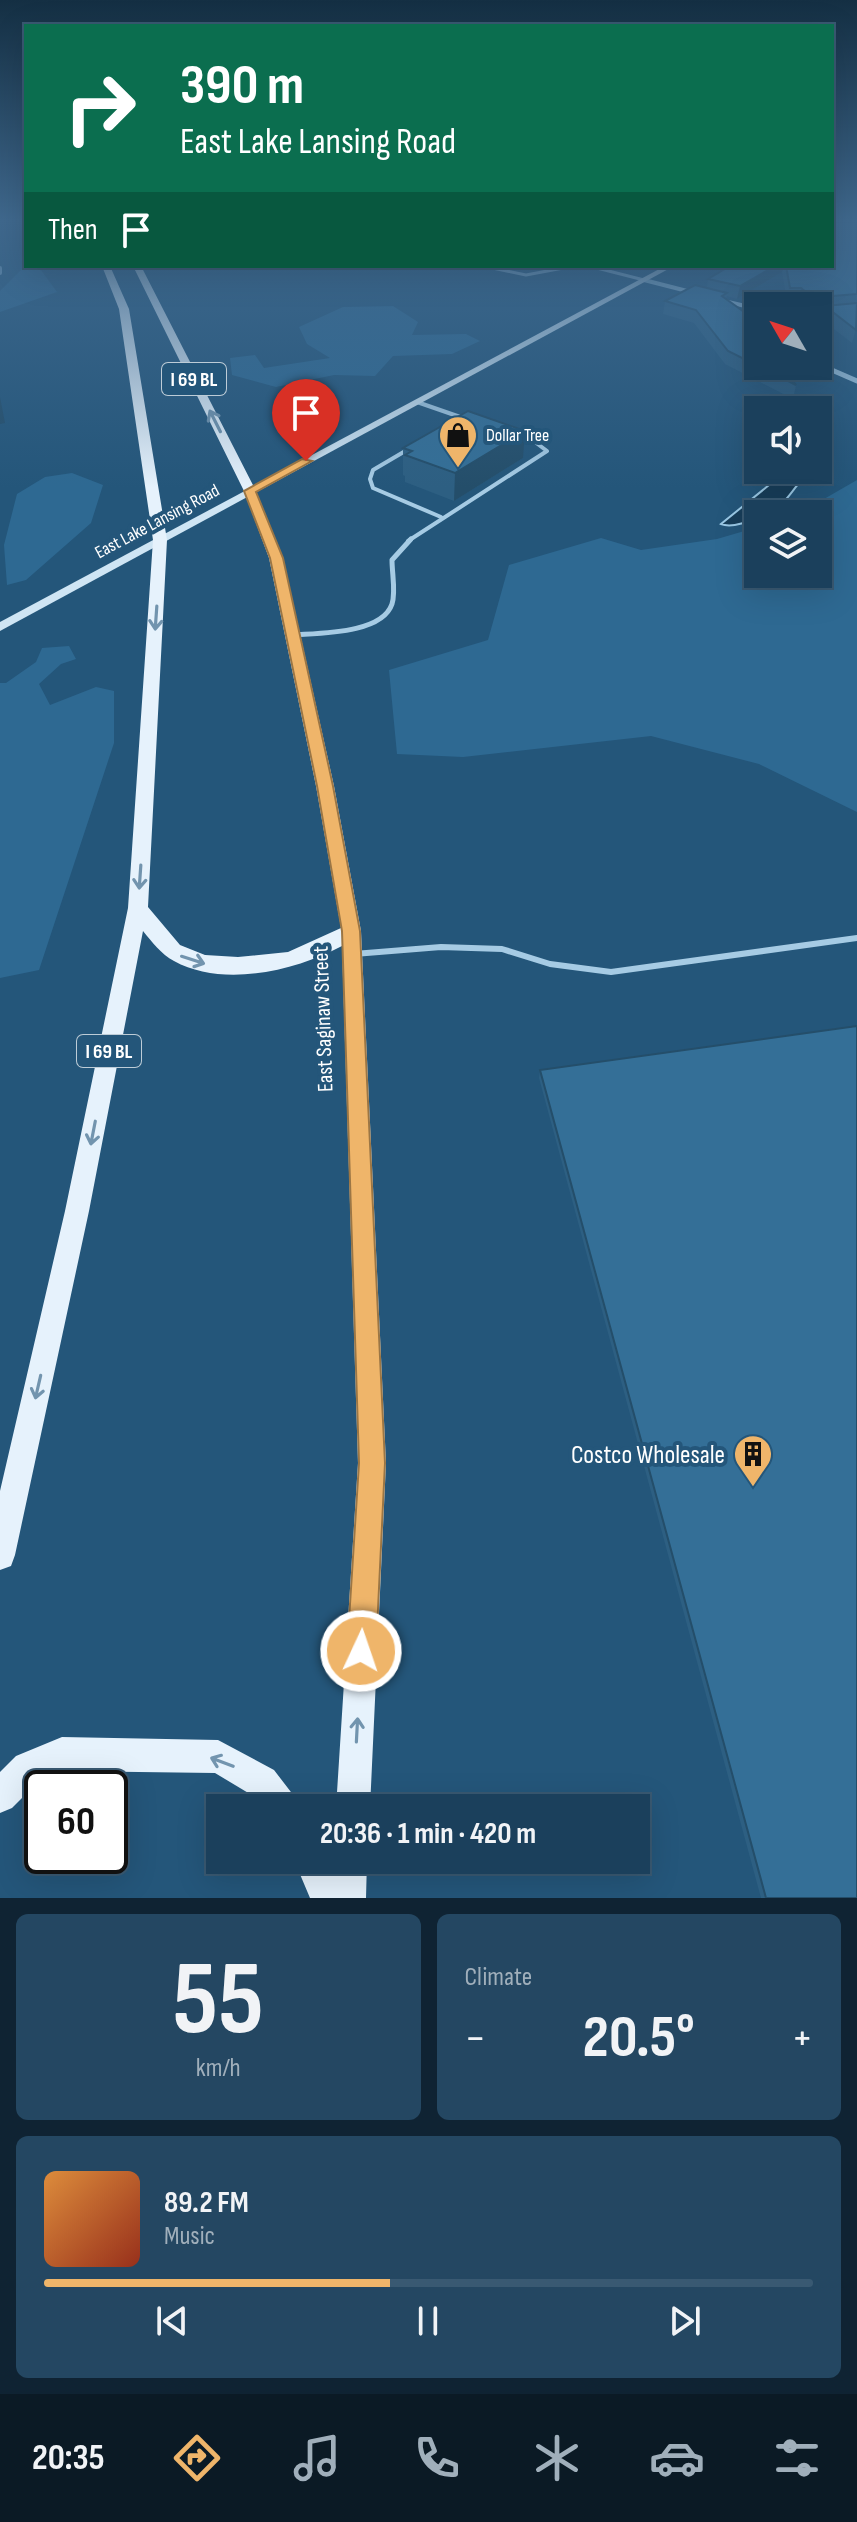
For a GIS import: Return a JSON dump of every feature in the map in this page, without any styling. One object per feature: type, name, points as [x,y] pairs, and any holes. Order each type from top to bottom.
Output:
[{"type":"main road","name":"I 69 BL","points":[[0,1555],[77,1211],[138,908],[160,540],[136,311]]},
{"type":"main road","name":"East Saginaw Street","points":[[159,311],[250,491],[276,558],[325,786],[351,943],[372,1463],[354,1794]]},
{"type":"main road","points":[[138,908],[163,942],[181,956],[203,964],[275,963],[351,943]]},
{"type":"main road","points":[[0,1796],[28,1768],[62,1754],[218,1757],[262,1782],[271,1794]]},
{"type":"main road","points":[[317,1874],[328,1898]]},
{"type":"main road","points":[[348,1898],[349,1874]]},
{"type":"street","name":"East Lake Lansing Road","points":[[0,627],[587,311]]},
{"type":"street","points":[[832,370],[857,381]]},
{"type":"lane","points":[[417,402],[479,423]]},
{"type":"lane","points":[[452,426],[465,419]]},
{"type":"lane","points":[[465,419],[467,430]]},
{"type":"lane","points":[[293,635],[352,629],[381,619],[392,604],[392,560],[408,541],[547,451],[507,433]]},
{"type":"lane","points":[[412,448],[373,470],[370,479],[373,488],[441,517]]},
{"type":"lane","points":[[528,454],[538,458]]},
{"type":"lane","points":[[351,943],[502,949],[550,964],[611,972],[857,938]]},
{"type":"shaded area","points":[[335,311],[400,311],[418,322],[412,335],[466,334],[480,341],[452,354],[393,356],[375,376],[334,375],[276,387],[232,375],[230,358],[255,355],[264,368],[330,358],[307,344],[299,327]]},
{"type":"shaded area","points":[[72,473],[103,485],[91,523],[26,580],[7,585],[4,545],[17,494],[45,477]]},
{"type":"shaded area","points":[[857,480],[857,812],[759,764],[651,736],[463,757],[397,754],[389,670],[488,640],[509,565],[601,538],[641,550],[717,539],[744,531],[744,588],[832,588],[832,500],[822,500]]},
{"type":"shaded area","points":[[770,484],[799,484],[786,500],[751,500]]},
{"type":"shaded area","points":[[744,505],[744,523],[721,524]]},
{"type":"shaded area","points":[[69,646],[76,659],[61,664],[39,684],[50,705],[96,687],[114,691],[114,743],[39,970],[0,978],[0,683],[6,683],[36,662],[42,648]]},
{"type":"building","points":[[696,311],[744,312],[744,359],[728,351]]},
{"type":"building","points":[[832,311],[832,311],[857,311],[856,330]]},
{"type":"building","points":[[468,411],[525,431],[455,473],[405,455],[412,451],[403,448]]},
{"type":"building","name":"Costco Wholesale","points":[[857,1026],[857,1898],[766,1898],[540,1070]]},
{"type":"place","name":"Dollar Tree","points":[[458,469]]},
{"type":"place","name":"Costco Wholesale","points":[[753,1488]]},
{"type":"route","points":[[306,461],[250,491],[276,558],[325,786],[351,931],[372,1463],[361,1651]]}]
